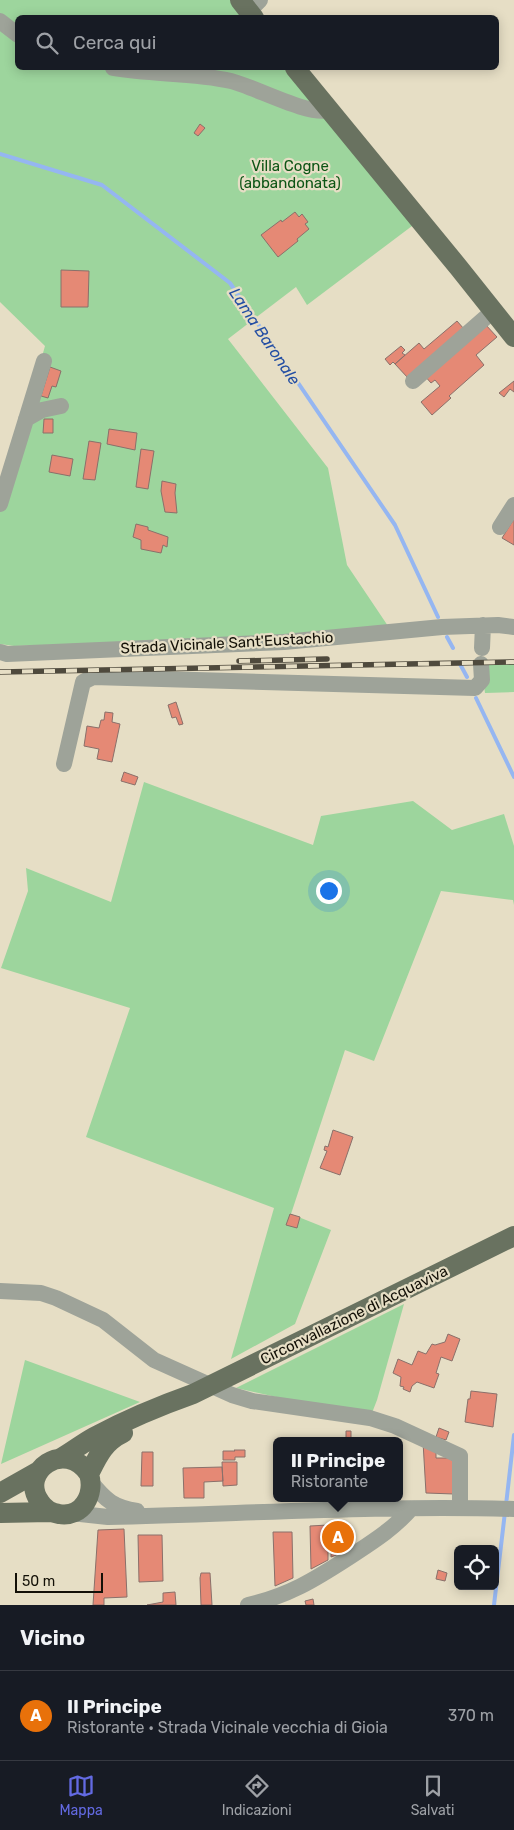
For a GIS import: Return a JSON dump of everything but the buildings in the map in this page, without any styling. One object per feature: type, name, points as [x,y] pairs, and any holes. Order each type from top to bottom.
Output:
[{"type":"main road","points":[[297,70],[460,268],[514,337]]},
{"type":"main road","name":"Circonvallazione di Acquaviva","points":[[193,1394],[514,1236]]},
{"type":"main road","points":[[50,1512],[37,1498],[35,1489],[35,1480],[45,1464],[61,1458],[93,1438],[131,1419],[193,1394]]},
{"type":"main road","points":[[0,1513],[50,1512],[71,1514],[84,1505],[89,1498],[90,1478],[98,1454],[112,1439],[177,1405],[193,1394]]},
{"type":"main road","points":[[61,1458],[77,1462],[84,1467],[90,1478]]},
{"type":"main road","points":[[0,1493],[39,1471]]},
{"type":"street","points":[[0,22],[15,33]]},
{"type":"street","points":[[131,70],[232,81],[308,108],[324,111],[330,110]]},
{"type":"street","points":[[413,381],[493,311]]},
{"type":"street","points":[[0,504],[44,361]]},
{"type":"street","points":[[26,419],[42,410],[61,406]]},
{"type":"street","points":[[500,527],[514,505]]},
{"type":"street","points":[[64,764],[83,682],[93,677],[475,688],[482,680],[483,625]]},
{"type":"street","name":"Strada Vicinale Sant'Eustachio","points":[[0,652],[7,654],[284,642],[442,627],[483,625],[514,627]]},
{"type":"street","points":[[0,1291],[41,1293],[63,1302],[103,1320],[154,1360],[232,1395],[252,1401],[370,1418],[395,1426],[460,1456],[460,1508]]},
{"type":"street","points":[[90,1478],[104,1498],[113,1504],[157,1515]]},
{"type":"street","points":[[71,1514],[108,1517],[460,1508],[508,1509]]},
{"type":"street","points":[[248,1605],[306,1585],[396,1525],[412,1509]]},
{"type":"green space","name":"Villa Cogne (abbandonata)","points":[[0,0],[240,0],[252,15],[15,15],[15,70],[297,70],[420,220],[307,305],[296,287],[228,339],[328,468],[347,565],[388,626],[326,636],[14,646],[0,644],[0,505],[45,346],[0,302]]},
{"type":"green space","points":[[514,663],[514,692],[485,693],[481,664]]},
{"type":"green space","points":[[144,782],[313,845],[321,816],[413,801],[452,830],[504,814],[514,846],[514,905],[513,900],[441,891],[374,1061],[345,1050],[291,1214],[331,1230],[295,1324],[231,1359],[274,1208],[86,1137],[130,1008],[1,968],[28,891],[26,868],[111,902]]},
{"type":"green space","points":[[404,1304],[377,1400],[370,1418],[236,1388]]},
{"type":"green space","points":[[25,1360],[140,1402],[1,1464]]},
{"type":"waterway","name":"Lama Baronale","points":[[0,154],[102,185],[230,283],[395,525],[438,617]]},
{"type":"waterway","name":"Lama Baronale","points":[[447,637],[453,648]]},
{"type":"waterway","name":"Lama Baronale","points":[[460,664],[467,677]]},
{"type":"waterway","name":"Lama Baronale","points":[[476,698],[514,777]]},
{"type":"waterway","name":"Lama Baronale","points":[[506,1505],[514,1435]]},
{"type":"waterway","name":"Lama Baronale","points":[[494,1605],[505,1512]]},
{"type":"railway","points":[[239,661],[327,659]]},
{"type":"railway","points":[[0,672],[514,662]]},
{"type":"place","name":"Il Principe","points":[[338,1537]]}]
